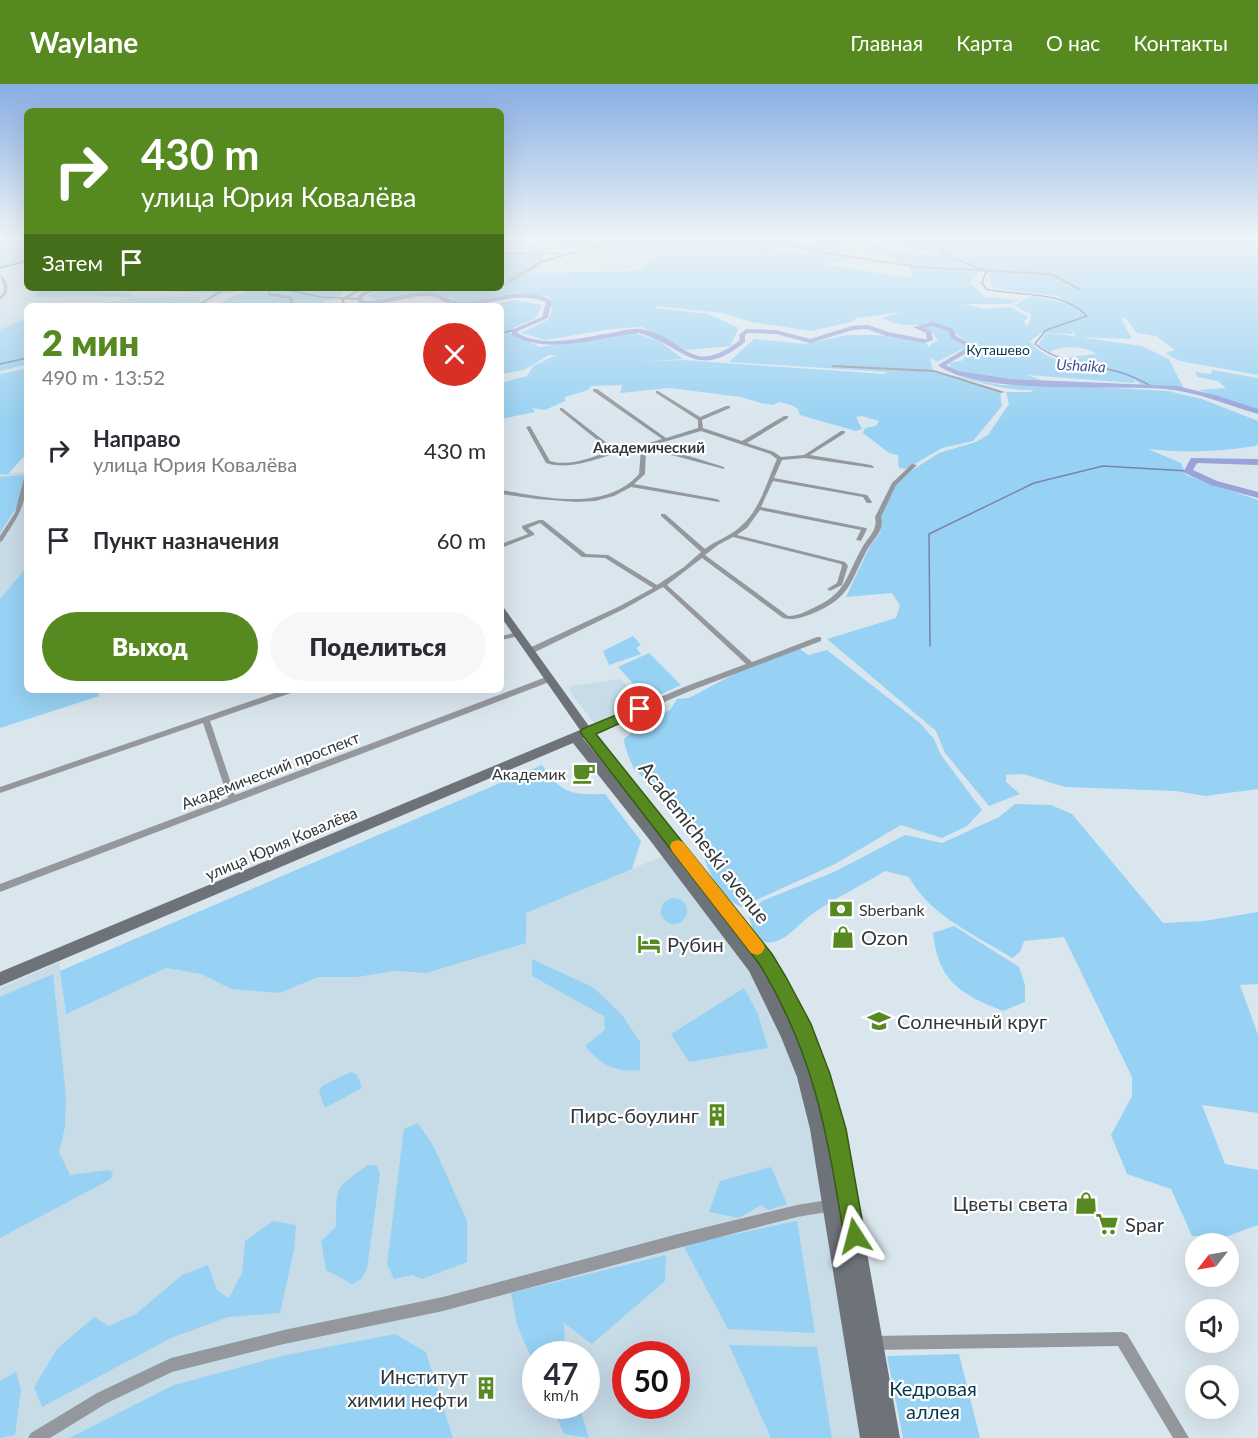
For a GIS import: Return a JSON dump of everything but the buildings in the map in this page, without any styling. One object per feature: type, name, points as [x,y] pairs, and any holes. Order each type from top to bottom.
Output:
[{"type":"main road","points":[[504,614],[549,679],[581,735]]},
{"type":"main road","name":"Academicheski avenue","points":[[581,735],[760,963],[804,1030],[821,1074],[836,1129],[863,1342],[871,1438]]},
{"type":"main road","name":"улица Юрия Ковалёва","points":[[0,979],[581,735]]},
{"type":"main road","name":"Academicheski avenue","points":[[760,963],[777,1010],[806,1077],[863,1342],[889,1438]]},
{"type":"street","points":[[833,366],[934,371],[1003,392]]},
{"type":"street","points":[[595,390],[665,439]]},
{"type":"street","points":[[658,392],[700,419],[702,429]]},
{"type":"street","points":[[700,419],[728,407]]},
{"type":"street","points":[[562,409],[615,452]]},
{"type":"street","points":[[743,443],[786,417]]},
{"type":"street","points":[[528,427],[552,465],[566,465],[615,452],[642,449],[665,439],[702,429],[780,459],[805,456],[871,467]]},
{"type":"street","points":[[805,456],[843,432]]},
{"type":"street","points":[[642,449],[722,468]]},
{"type":"street","points":[[504,492],[575,500],[609,495],[630,485],[642,474],[642,449]]},
{"type":"street","points":[[530,651],[660,586],[703,554],[734,536],[758,508],[780,459]]},
{"type":"street","points":[[663,515],[703,554],[785,617],[794,619],[840,597],[858,568],[867,545],[878,532],[880,524],[878,517],[894,484],[914,465]]},
{"type":"street","points":[[770,479],[865,496],[869,502]]},
{"type":"street","points":[[630,485],[717,501]]},
{"type":"street","points":[[0,540],[18,513],[24,490]]},
{"type":"street","points":[[758,508],[864,529],[860,540]]},
{"type":"street","points":[[504,545],[532,534],[524,527],[541,521],[584,556],[606,556],[660,586],[750,664]]},
{"type":"street","points":[[734,536],[843,563],[845,566],[840,584],[830,589]]},
{"type":"street","points":[[504,637],[518,634]]},
{"type":"street","points":[[581,735],[750,664],[819,639]]},
{"type":"street","name":"Академический проспект","points":[[0,888],[549,679]]},
{"type":"street","points":[[0,790],[282,693]]},
{"type":"street","points":[[205,719],[233,800]]},
{"type":"street","points":[[36,1438],[102,1398],[171,1365],[284,1336],[443,1304],[678,1241],[797,1211],[833,1205]]},
{"type":"street","points":[[863,1342],[1122,1339],[1181,1438]]},
{"type":"shaded area","points":[[0,299],[216,299],[210,303],[24,303],[24,366],[0,372]]},
{"type":"shaded area","points":[[24,472],[24,693],[98,693],[99,696],[0,728],[0,474]]},
{"type":"shaded area","points":[[621,679],[643,703],[594,723],[569,690],[570,686]]},
{"type":"shaded area","points":[[663,856],[749,970],[783,1039],[798,1079],[812,1128],[863,1438],[0,1438],[0,988],[59,962],[66,1013],[166,968],[201,974],[231,989],[279,993],[319,977],[357,977],[395,971],[426,973],[526,913]]},
{"type":"green space","points":[[126,299],[199,299],[202,303],[105,303]]},
{"type":"green space","points":[[227,299],[331,299],[322,303],[220,303]]},
{"type":"green space","points":[[375,299],[396,299],[382,302]]},
{"type":"green space","points":[[454,299],[487,299],[471,303],[456,302]]},
{"type":"green space","name":"Куташево","points":[[550,299],[1011,299],[1020,300],[1011,304],[964,304],[984,309],[1011,307],[1027,316],[1028,318],[1023,322],[1028,326],[1031,315],[1014,305],[1026,299],[1047,299],[1066,303],[1061,299],[1258,299],[1258,375],[1180,361],[1165,353],[1175,350],[1156,336],[1137,333],[1125,317],[1121,319],[1132,339],[1079,337],[1142,346],[1169,359],[1184,389],[1141,385],[1134,379],[1135,383],[1027,375],[1041,380],[985,377],[963,372],[952,369],[949,363],[961,361],[974,349],[962,338],[942,327],[936,326],[948,331],[951,337],[966,347],[937,362],[930,357],[933,372],[1001,385],[1043,384],[1168,391],[1202,399],[1258,421],[1258,444],[1255,446],[1201,451],[1148,449],[1181,463],[1186,475],[1258,500],[1258,789],[1205,796],[1176,791],[1065,787],[1023,774],[1006,775],[1006,782],[1020,794],[989,806],[945,753],[936,731],[827,639],[896,618],[900,605],[892,593],[846,597],[870,546],[880,533],[882,510],[900,478],[939,453],[976,442],[988,435],[1009,404],[1006,392],[1034,390],[1005,388],[960,378],[1000,392],[1002,406],[973,441],[942,448],[906,469],[899,468],[898,455],[889,453],[863,433],[865,428],[876,426],[879,421],[862,416],[856,417],[862,429],[856,431],[800,415],[798,409],[779,402],[773,405],[741,397],[670,388],[620,393],[622,385],[591,386],[588,390],[565,397],[565,401],[545,410],[532,408],[535,412],[504,418],[504,382],[527,376],[533,366],[557,355],[549,355],[524,370],[504,373],[504,303],[500,303],[514,300],[542,305],[535,319],[515,327],[510,333],[540,347],[635,333],[659,341],[683,359],[640,362],[682,360],[884,374],[888,372],[729,362],[754,339],[804,344],[847,335],[878,335],[927,343],[928,348],[938,341],[933,334],[921,328],[933,326],[902,325],[883,318],[902,312],[857,318],[851,322],[811,331],[752,322],[722,313],[656,306],[656,308],[708,314],[739,328],[730,346],[687,350],[642,327],[611,329],[546,340],[521,333],[549,319],[552,309]],"holes":[[[1070,328],[1077,337],[1045,334],[1038,345],[1050,352],[1067,347],[1092,351],[1096,354],[1063,358],[1099,370],[1052,357],[1036,348],[1030,341],[1041,333],[1073,334]]]},
{"type":"green space","points":[[24,319],[24,365],[0,371],[0,330]]},
{"type":"green space","points":[[24,369],[24,456],[8,474],[0,474],[0,374]]},
{"type":"green space","points":[[1212,370],[1258,378],[1258,411],[1199,390],[1226,388],[1218,381],[1198,377],[1195,372],[1211,374]]},
{"type":"green space","points":[[24,475],[22,498],[0,533],[0,477]]},
{"type":"green space","points":[[24,571],[24,693],[98,693],[99,696],[0,728],[0,599]]},
{"type":"green space","points":[[633,636],[641,645],[636,648],[641,654],[609,665],[603,651]]},
{"type":"green space","points":[[799,648],[808,655],[827,650],[920,723],[934,739],[941,755],[982,810],[967,826],[942,838],[901,825],[835,864],[741,907],[723,893],[710,873],[697,830],[678,821],[672,813],[670,801],[635,770],[624,739],[649,719],[670,710],[677,699],[689,698],[753,664]]},
{"type":"green space","points":[[649,653],[681,685],[648,700],[618,667]]},
{"type":"green space","points":[[542,765],[556,782],[568,791],[605,794],[641,841],[632,869],[526,913],[526,943],[426,973],[395,971],[357,977],[319,977],[279,993],[231,989],[201,974],[166,968],[66,1014],[60,971]]},
{"type":"green space","points":[[1015,804],[1051,805],[1072,814],[1163,923],[1204,921],[1258,912],[1258,984],[1240,985],[1258,1035],[1258,1113],[1202,1105],[1225,1164],[1258,1170],[1258,1225],[1236,1233],[1191,1233],[1171,1189],[1127,1174],[1111,1135],[1132,1096],[1132,1077],[1064,937],[1024,941],[1020,952],[1012,958],[941,914],[918,891],[909,877],[885,871],[821,908],[778,941],[761,941],[754,931],[749,915],[762,901],[834,872],[905,835],[942,843],[999,817]]},
{"type":"green space","points":[[674,898],[683,902],[687,911],[683,920],[674,924],[665,920],[661,911],[665,902]]},
{"type":"green space","points":[[954,926],[1019,967],[1025,985],[1025,1002],[1003,1011],[963,992],[954,984],[940,963],[933,933]]},
{"type":"green space","points":[[532,959],[594,988],[622,1015],[640,1042],[640,1070],[616,1069],[603,1063],[591,1053],[585,1046],[605,1030],[604,1016],[532,976]]},
{"type":"green space","points":[[53,974],[66,1097],[65,1127],[59,1152],[70,1175],[108,1170],[113,1172],[111,1179],[0,1238],[0,997]]},
{"type":"green space","points":[[744,988],[758,1014],[768,1048],[689,1062],[671,1034]]},
{"type":"green space","points":[[351,1072],[357,1075],[362,1088],[325,1108],[319,1092],[322,1086]]},
{"type":"green space","points":[[418,1123],[434,1147],[467,1221],[467,1262],[422,1279],[412,1275],[394,1279],[387,1264],[404,1129]]},
{"type":"green space","points":[[368,1165],[377,1166],[380,1174],[367,1269],[361,1279],[352,1284],[326,1270],[321,1241],[336,1227],[336,1203],[339,1190],[348,1179]]},
{"type":"green space","points":[[771,1167],[787,1204],[769,1210],[761,1205],[739,1218],[709,1212],[720,1181]]},
{"type":"green space","points":[[273,1221],[296,1225],[294,1250],[280,1313],[228,1317],[171,1338],[42,1407],[34,1387],[57,1349],[94,1317],[109,1326],[136,1314],[182,1275],[208,1265],[217,1290],[229,1298],[242,1273],[245,1241]]},
{"type":"green space","points":[[797,1221],[815,1333],[728,1329],[683,1245]]},
{"type":"green space","points":[[666,1255],[665,1281],[595,1341],[588,1341],[564,1323],[565,1341],[524,1341],[517,1325],[511,1293]]},
{"type":"green space","points":[[395,1334],[426,1352],[453,1438],[69,1438],[174,1385],[286,1355]]},
{"type":"green space","points":[[729,1345],[817,1347],[832,1438],[771,1438]]},
{"type":"green space","name":"Кедровая аллея","points":[[959,1354],[980,1438],[903,1438],[887,1356]]},
{"type":"green space","points":[[16,1372],[21,1390],[15,1435],[0,1438],[0,1381]]},
{"type":"green space","points":[[558,1419],[583,1419],[589,1438],[564,1434]]},
{"type":"waterway","points":[[202,303],[208,299]]},
{"type":"waterway","name":"Ushaika","points":[[359,299],[362,303]]},
{"type":"waterway","name":"Ushaika","points":[[371,303],[396,299]]},
{"type":"waterway","name":"Ushaika","points":[[447,299],[451,303]]},
{"type":"waterway","name":"Ushaika","points":[[470,303],[491,299]]},
{"type":"waterway","name":"Ushaika","points":[[545,299],[549,301],[545,318],[515,330],[514,334],[525,340],[556,343],[639,331],[654,335],[689,355],[701,359],[713,359],[727,353],[743,341],[742,335],[746,331],[776,332],[810,341],[852,328],[868,327],[886,334],[924,341],[930,340],[929,332],[916,327],[933,324],[951,330],[953,337],[969,345],[966,351],[941,365],[955,373],[980,378],[1046,384],[1177,388],[1212,396],[1258,412]]},
{"type":"waterway","points":[[1057,299],[1077,307],[1087,316],[1046,330],[1035,344],[1065,360],[1123,373],[1154,387]]},
{"type":"waterway","name":"Ushaika","points":[[362,303],[371,303]]},
{"type":"waterway","name":"Академический","points":[[504,332],[515,330]]},
{"type":"waterway","points":[[0,364],[24,359]]},
{"type":"waterway","name":"Ushaika","points":[[1258,462],[1194,460],[1188,471],[1214,483],[1258,495]]},
{"type":"waterway","points":[[930,646],[929,534],[1034,483],[1103,466],[1188,471]]},
{"type":"slow traffic","points":[[678,846],[757,947]]},
{"type":"place","name":"Академик","points":[[584,773]]},
{"type":"place","name":"Sberbank","points":[[841,909]]},
{"type":"place","name":"Ozon","points":[[843,937]]},
{"type":"place","name":"Рубин","points":[[649,944]]},
{"type":"place","name":"Солнечный круг","points":[[879,1021]]},
{"type":"place","name":"Пирс-боулинг","points":[[717,1115]]},
{"type":"place","name":"Цветы света","points":[[1086,1203]]},
{"type":"place","name":"Spar","points":[[1107,1224]]},
{"type":"place","name":"Институт химии нефти","points":[[486,1388]]},
{"type":"district","name":"Академический","points":[[649,447]]},
{"type":"route","points":[[640,709],[587,732],[766,960],[780,982],[804,1030],[821,1074],[836,1129],[855,1236]]}]
